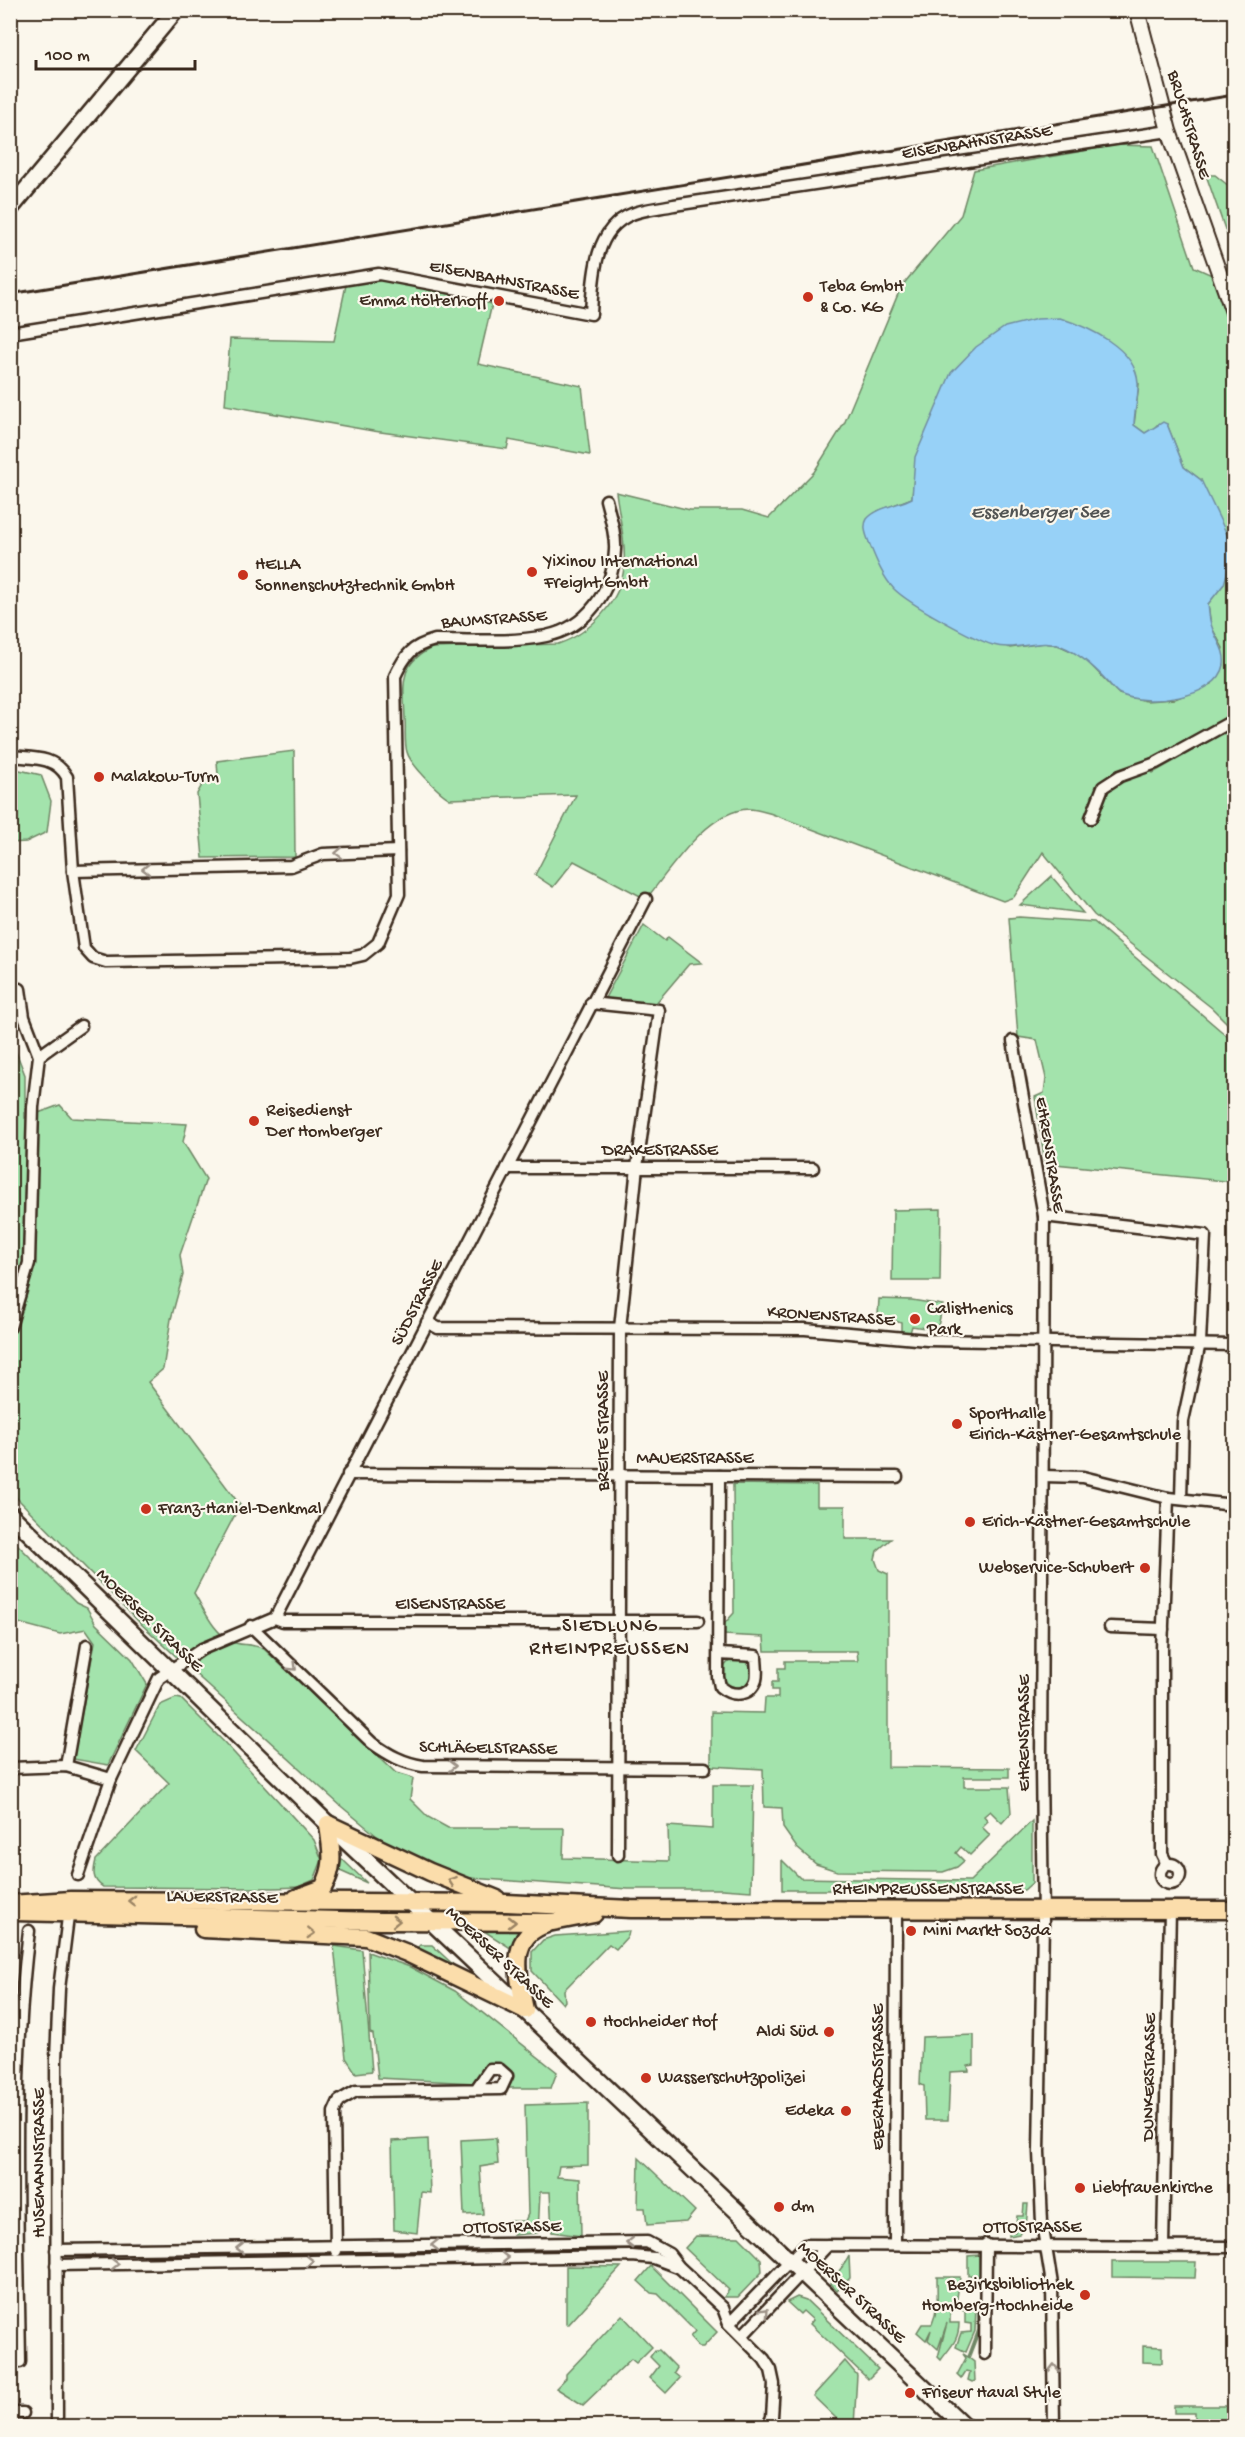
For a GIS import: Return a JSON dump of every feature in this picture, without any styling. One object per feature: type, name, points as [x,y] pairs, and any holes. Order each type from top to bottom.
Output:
[{"type":"main road","points":[[10,209],[176,10]]},
{"type":"main road","name":"MOERSER STRASSE","points":[[10,1514],[328,1824],[964,2427]]},
{"type":"main road","points":[[328,1824],[430,1872],[506,1903]]},
{"type":"main road","points":[[274,1903],[307,1896],[323,1888],[333,1864],[328,1824]]},
{"type":"main road","name":"RHEINPREUSSENSTRASSE","points":[[411,1902],[506,1903],[622,1909],[1234,1910]]},
{"type":"main road","name":"LAUERSTRASSE","points":[[10,1911],[69,1907],[411,1902]]},
{"type":"main road","name":"LAUERSTRASSE","points":[[10,1904],[69,1907],[127,1916],[432,1922]]},
{"type":"main road","name":"RHEINPREUSSENSTRASSE","points":[[432,1922],[553,1922],[622,1909]]},
{"type":"main road","points":[[127,1916],[198,1929],[366,1937],[407,1953],[525,2010]]},
{"type":"main road","points":[[525,2010],[517,1965],[522,1941],[532,1930],[553,1922]]},
{"type":"street","name":"BRUCHSTRASSE","points":[[1137,10],[1169,131],[1234,315]]},
{"type":"street","name":"EISENBAHNSTRASSE","points":[[10,333],[379,274],[591,314],[594,271],[602,244],[610,232],[631,214],[674,205],[1169,131]]},
{"type":"street","name":"BAUMSTRASSE","points":[[10,756],[44,759],[61,766],[67,777],[73,871],[84,948],[93,958],[105,962],[350,958],[363,955],[378,943],[399,894],[395,676],[405,656],[418,645],[435,640],[545,636],[570,628],[593,609],[608,582],[615,550],[606,500]]},
{"type":"street","points":[[1091,818],[1103,788],[1120,776],[1156,763],[1234,720]]},
{"type":"street","points":[[73,871],[291,866],[322,854],[398,851]]},
{"type":"street","name":"SÜDSTRASSE","points":[[275,1618],[646,899]]},
{"type":"street","points":[[10,1327],[29,1263],[33,1107],[39,1056],[24,1017],[20,989]]},
{"type":"street","name":"BREITE STRASSE","points":[[591,1003],[659,1010],[637,1167],[620,1328],[618,1855]]},
{"type":"street","points":[[39,1056],[81,1026]]},
{"type":"street","name":"EHRENSTRASSE","points":[[1013,1041],[1044,1216],[1041,1765],[1043,1909],[1039,2152],[1042,2223],[1052,2284],[1054,2427]]},
{"type":"street","name":"DRAKESTRASSE","points":[[507,1168],[813,1167]]},
{"type":"street","points":[[1044,1216],[1205,1235],[1200,1343],[1183,1421],[1181,1499]]},
{"type":"street","name":"KRONENSTRASSE","points":[[427,1322],[438,1328],[805,1329],[927,1340],[1234,1345]]},
{"type":"street","name":"MAUERSTRASSE","points":[[348,1474],[897,1477]]},
{"type":"street","points":[[719,1476],[719,1654],[720,1687],[727,1693],[736,1695],[746,1692],[753,1686],[756,1678],[756,1656],[719,1654]]},
{"type":"street","points":[[1043,1476],[1083,1477],[1168,1497],[1234,1505]]},
{"type":"street","points":[[1167,1864],[1162,1854],[1163,1629],[1168,1497]]},
{"type":"street","points":[[78,1875],[111,1779],[159,1678],[202,1649],[251,1626],[275,1618]]},
{"type":"street","name":"EISENSTRASSE","points":[[275,1618],[283,1621],[698,1621]]},
{"type":"street","name":"SCHLÄGELSTRASSE","points":[[251,1626],[372,1743],[392,1757],[409,1764],[423,1766],[705,1768]]},
{"type":"street","points":[[1110,1627],[1163,1629]]},
{"type":"street","points":[[66,1766],[87,1645]]},
{"type":"street","points":[[10,1768],[66,1766],[111,1779]]},
{"type":"street","name":"HUSEMANNSTRASSE","points":[[57,2427],[56,2059],[59,1989],[69,1907]]},
{"type":"street","name":"EBERHARDSTRASSE","points":[[895,2244],[896,1910]]},
{"type":"street","name":"DUNKERSTRASSE","points":[[1163,2246],[1170,1910]]},
{"type":"street","points":[[10,2362],[20,2362],[14,2250],[22,1986],[29,1931]]},
{"type":"street","points":[[336,2260],[334,2112],[339,2101],[356,2091],[366,2090],[476,2089]]},
{"type":"street","name":"OTTOSTRASSE","points":[[56,2250],[647,2242],[669,2254],[679,2267],[723,2308],[729,2324],[771,2370],[774,2398],[768,2427]]},
{"type":"street","points":[[984,2354],[986,2244]]},
{"type":"street","name":"OTTOSTRASSE","points":[[729,2324],[805,2245],[986,2244],[1234,2247]]},
{"type":"street","points":[[742,2336],[828,2245]]},
{"type":"street","name":"OTTOSTRASSE","points":[[56,2265],[632,2256],[654,2258],[679,2267]]},
{"type":"street","points":[[10,2413],[23,2413]]},
{"type":"green space","points":[[1117,145],[1153,146],[1194,267],[1234,285],[1234,711],[1215,725],[1146,760],[1153,773],[1234,727],[1234,1030],[1212,1008],[1094,915],[1043,852],[1014,897],[1003,901],[772,814],[749,809],[733,812],[704,830],[678,858],[646,899],[574,861],[553,887],[535,875],[576,795],[450,799],[413,764],[407,752],[405,677],[413,661],[421,654],[432,648],[558,644],[581,633],[602,614],[617,592],[624,566],[623,538],[616,492],[690,510],[742,510],[769,518],[814,472],[844,424],[901,287],[961,215],[974,170]],"holes":[[[1139,384],[1134,425],[1145,433],[1152,431],[1157,425],[1167,424],[1184,467],[1201,480],[1224,584],[1208,604],[1211,626],[1223,648],[1212,684],[1175,699],[1146,701],[1119,694],[1082,656],[1058,645],[1044,643],[1010,648],[930,614],[878,511],[912,498],[916,457],[933,419]]]},
{"type":"green space","points":[[1206,175],[1215,175],[1234,190],[1234,255]]},
{"type":"green space","points":[[380,278],[492,304],[478,364],[582,386],[590,455],[509,440],[507,449],[373,431],[225,405],[230,339],[334,341],[346,285]]},
{"type":"green space","points":[[294,751],[295,857],[203,858],[197,794],[207,776],[218,776],[217,761]]},
{"type":"green space","points":[[11,768],[41,775],[51,801],[47,832],[26,842],[11,843]]},
{"type":"green space","points":[[1052,877],[1083,913],[1020,905]]},
{"type":"green space","points":[[1009,918],[1094,922],[1234,1042],[1234,1182],[1045,1163],[1035,1097],[1044,1093],[1046,1078],[1037,1040],[1018,1037]]},
{"type":"green space","points":[[644,925],[665,941],[668,937],[702,963],[689,964],[656,1003],[604,1000]]},
{"type":"green space","points":[[10,1036],[25,1075],[25,1118],[60,1105],[72,1118],[187,1124],[183,1142],[206,1179],[180,1255],[183,1275],[171,1319],[163,1369],[148,1382],[240,1505],[194,1593],[220,1633],[232,1642],[264,1649],[396,1773],[413,1778],[410,1799],[428,1817],[448,1828],[564,1828],[563,1858],[669,1861],[668,1826],[713,1829],[713,1785],[753,1785],[751,1891],[628,1889],[456,1877],[419,1862],[377,1836],[342,1807],[181,1661],[139,1622],[11,1492]]},
{"type":"green space","points":[[941,1209],[940,1281],[892,1281],[893,1210]]},
{"type":"green space","name":"Calisthenics Park","points":[[879,1299],[912,1300],[943,1305],[937,1330],[912,1326],[909,1336],[901,1336],[901,1323],[878,1315]]},
{"type":"green space","points":[[733,1484],[817,1485],[817,1506],[845,1506],[845,1539],[891,1539],[877,1551],[875,1559],[879,1570],[888,1574],[888,1767],[1009,1768],[1009,1777],[964,1777],[964,1787],[1009,1787],[1011,1813],[1002,1823],[990,1811],[984,1816],[988,1821],[982,1827],[990,1835],[970,1855],[961,1847],[956,1853],[964,1861],[957,1867],[943,1872],[837,1871],[816,1864],[797,1848],[783,1828],[782,1808],[764,1807],[763,1769],[711,1766],[711,1712],[764,1713],[765,1698],[778,1698],[778,1690],[772,1690],[772,1682],[778,1682],[778,1668],[785,1668],[785,1661],[858,1661],[857,1651],[765,1651],[764,1637],[724,1635],[724,1624],[734,1613]]},
{"type":"green space","points":[[11,1538],[76,1603],[87,1608],[96,1624],[132,1659],[147,1684],[108,1765],[73,1759],[95,1642],[86,1629],[60,1634],[11,1621]]},
{"type":"green space","points":[[737,1659],[747,1663],[751,1673],[747,1683],[737,1687],[727,1683],[723,1673],[727,1663]]},
{"type":"green space","points":[[176,1698],[181,1699],[224,1742],[314,1840],[322,1860],[314,1880],[298,1887],[274,1888],[103,1887],[97,1882],[94,1872],[96,1860],[169,1783],[136,1751],[160,1705]]},
{"type":"green space","points":[[1032,1821],[1032,1883],[1024,1890],[782,1890],[782,1860],[800,1878],[970,1881]]},
{"type":"green space","points":[[343,1860],[367,1883],[338,1870]]},
{"type":"green space","points":[[484,1931],[521,1931],[512,1949]]},
{"type":"green space","points":[[629,1931],[628,1936],[616,1949],[609,1944],[564,1990],[563,2004],[532,1971],[532,1952],[543,1940],[555,1936]]},
{"type":"green space","points":[[420,1945],[432,1945],[459,1970],[416,1949]]},
{"type":"green space","points":[[334,1946],[362,1950],[372,2071],[356,2073],[346,2058]]},
{"type":"green space","points":[[368,1952],[410,1967],[455,1991],[557,2072],[551,2088],[508,2088],[511,2074],[499,2063],[488,2066],[475,2083],[378,2078],[373,2034],[370,2033]]},
{"type":"green space","points":[[974,2035],[974,2065],[968,2066],[969,2071],[950,2072],[948,2120],[925,2120],[924,2086],[920,2084],[922,2037]]},
{"type":"green space","points":[[588,2103],[588,2165],[559,2166],[557,2177],[580,2179],[581,2236],[552,2232],[550,2192],[540,2192],[538,2233],[513,2235],[510,2221],[525,2221],[528,2214],[525,2105]]},
{"type":"green space","points":[[496,2138],[498,2164],[480,2167],[483,2214],[464,2215],[461,2140]]},
{"type":"green space","points":[[428,2139],[430,2193],[421,2192],[417,2233],[394,2230],[392,2141]]},
{"type":"green space","points":[[639,2158],[695,2211],[686,2222],[647,2225],[645,2208],[638,2208]]},
{"type":"green space","points":[[1024,2204],[1028,2204],[1026,2228],[1019,2234],[1009,2236],[1009,2232],[1015,2232],[1017,2216],[1023,2216]]},
{"type":"green space","points":[[696,2236],[739,2237],[761,2259],[762,2272],[738,2297],[724,2297],[729,2290],[685,2248]]},
{"type":"green space","points":[[979,2255],[980,2276],[968,2276],[968,2256]]},
{"type":"green space","points":[[849,2256],[850,2278],[837,2291],[830,2284]]},
{"type":"green space","points":[[1112,2262],[1196,2262],[1195,2278],[1112,2277]]},
{"type":"green space","points":[[566,2266],[621,2267],[568,2325],[566,2324]]},
{"type":"green space","points":[[651,2266],[717,2332],[703,2347],[699,2347],[690,2337],[695,2331],[658,2294],[651,2293],[638,2281]]},
{"type":"green space","points":[[937,2277],[960,2277],[956,2305],[950,2307],[950,2323],[959,2323],[957,2335],[941,2360],[938,2357],[947,2323],[938,2349],[928,2340],[931,2330],[926,2340],[917,2332],[922,2324],[932,2324],[936,2312]]},
{"type":"green space","points":[[797,2297],[806,2300],[878,2369],[868,2379],[810,2324],[813,2320],[803,2311],[800,2314],[787,2302]]},
{"type":"green space","points":[[978,2305],[979,2332],[969,2358],[974,2362],[975,2381],[972,2382],[968,2380],[970,2372],[966,2371],[961,2379],[957,2375],[966,2358],[963,2354],[968,2357],[978,2330]]},
{"type":"green space","points":[[976,2307],[975,2331],[966,2352],[956,2347],[961,2333],[971,2332],[971,2324],[965,2323],[965,2311],[951,2308]]},
{"type":"green space","points":[[622,2315],[652,2347],[636,2363],[631,2359],[583,2405],[556,2388],[566,2378],[566,2374]]},
{"type":"green space","points":[[1143,2346],[1162,2347],[1162,2363],[1143,2362]]},
{"type":"green space","points":[[655,2350],[659,2350],[677,2368],[674,2373],[680,2378],[666,2393],[650,2378],[659,2366],[650,2357]]},
{"type":"green space","points":[[845,2361],[857,2375],[854,2426],[832,2426],[838,2420],[813,2396]]},
{"type":"green space","points":[[1174,2406],[1227,2406],[1227,2426],[1195,2426],[1195,2413],[1174,2413]]},
{"type":"water","name":"Essenberger See","points":[[1060,318],[1096,333],[1120,349],[1129,359],[1138,383],[1134,425],[1145,433],[1163,422],[1167,424],[1184,467],[1201,480],[1234,549],[1224,584],[1208,604],[1210,621],[1222,650],[1224,665],[1219,677],[1209,686],[1195,693],[1162,700],[1131,698],[1118,693],[1086,661],[1061,646],[1044,643],[1002,647],[971,636],[927,612],[894,589],[880,568],[868,539],[865,525],[871,515],[912,498],[915,457],[951,373],[976,347],[1005,327],[1037,319]]},
{"type":"railway","points":[[10,294],[1234,95]]},
{"type":"place","name":"Teba GmbH & Co. KG","points":[[808,297]]},
{"type":"place","name":"Emma Hölterhoff","points":[[499,301]]},
{"type":"place","name":"Yixinou International Freight GmbH","points":[[532,572]]},
{"type":"place","name":"HELLA Sonnenschutztechnik GmbH","points":[[243,575]]},
{"type":"place","name":"Malakow-Turm","points":[[99,777]]},
{"type":"place","name":"Reisedienst Der Homberger","points":[[254,1121]]},
{"type":"place","name":"Calisthenics Park","points":[[915,1319]]},
{"type":"place","name":"Sporthalle Eirich-Kästner-Gesamtschule","points":[[957,1424]]},
{"type":"place","name":"Franz-Haniel-Denkmal","points":[[146,1509]]},
{"type":"place","name":"Erich-Kästner-Gesamtschule","points":[[970,1522]]},
{"type":"place","name":"Webservice-Schubert","points":[[1145,1568]]},
{"type":"place","name":"Mini Markt Sozda","points":[[911,1931]]},
{"type":"place","name":"Hochheider Hof","points":[[591,2022]]},
{"type":"place","name":"Aldi Süd","points":[[829,2032]]},
{"type":"place","name":"Wasserschutzpolizei","points":[[646,2078]]},
{"type":"place","name":"Edeka","points":[[846,2111]]},
{"type":"place","name":"Liebfrauenkirche","points":[[1080,2188]]},
{"type":"place","name":"dm","points":[[779,2207]]},
{"type":"place","name":"Bezirksbibliothek Homberg-Hochheide","points":[[1085,2295]]},
{"type":"place","name":"Friseur Haval Style","points":[[910,2393]]},
{"type":"district","name":"SIEDLUNG RHEINPREUSSEN","points":[[610,1638]]}]
